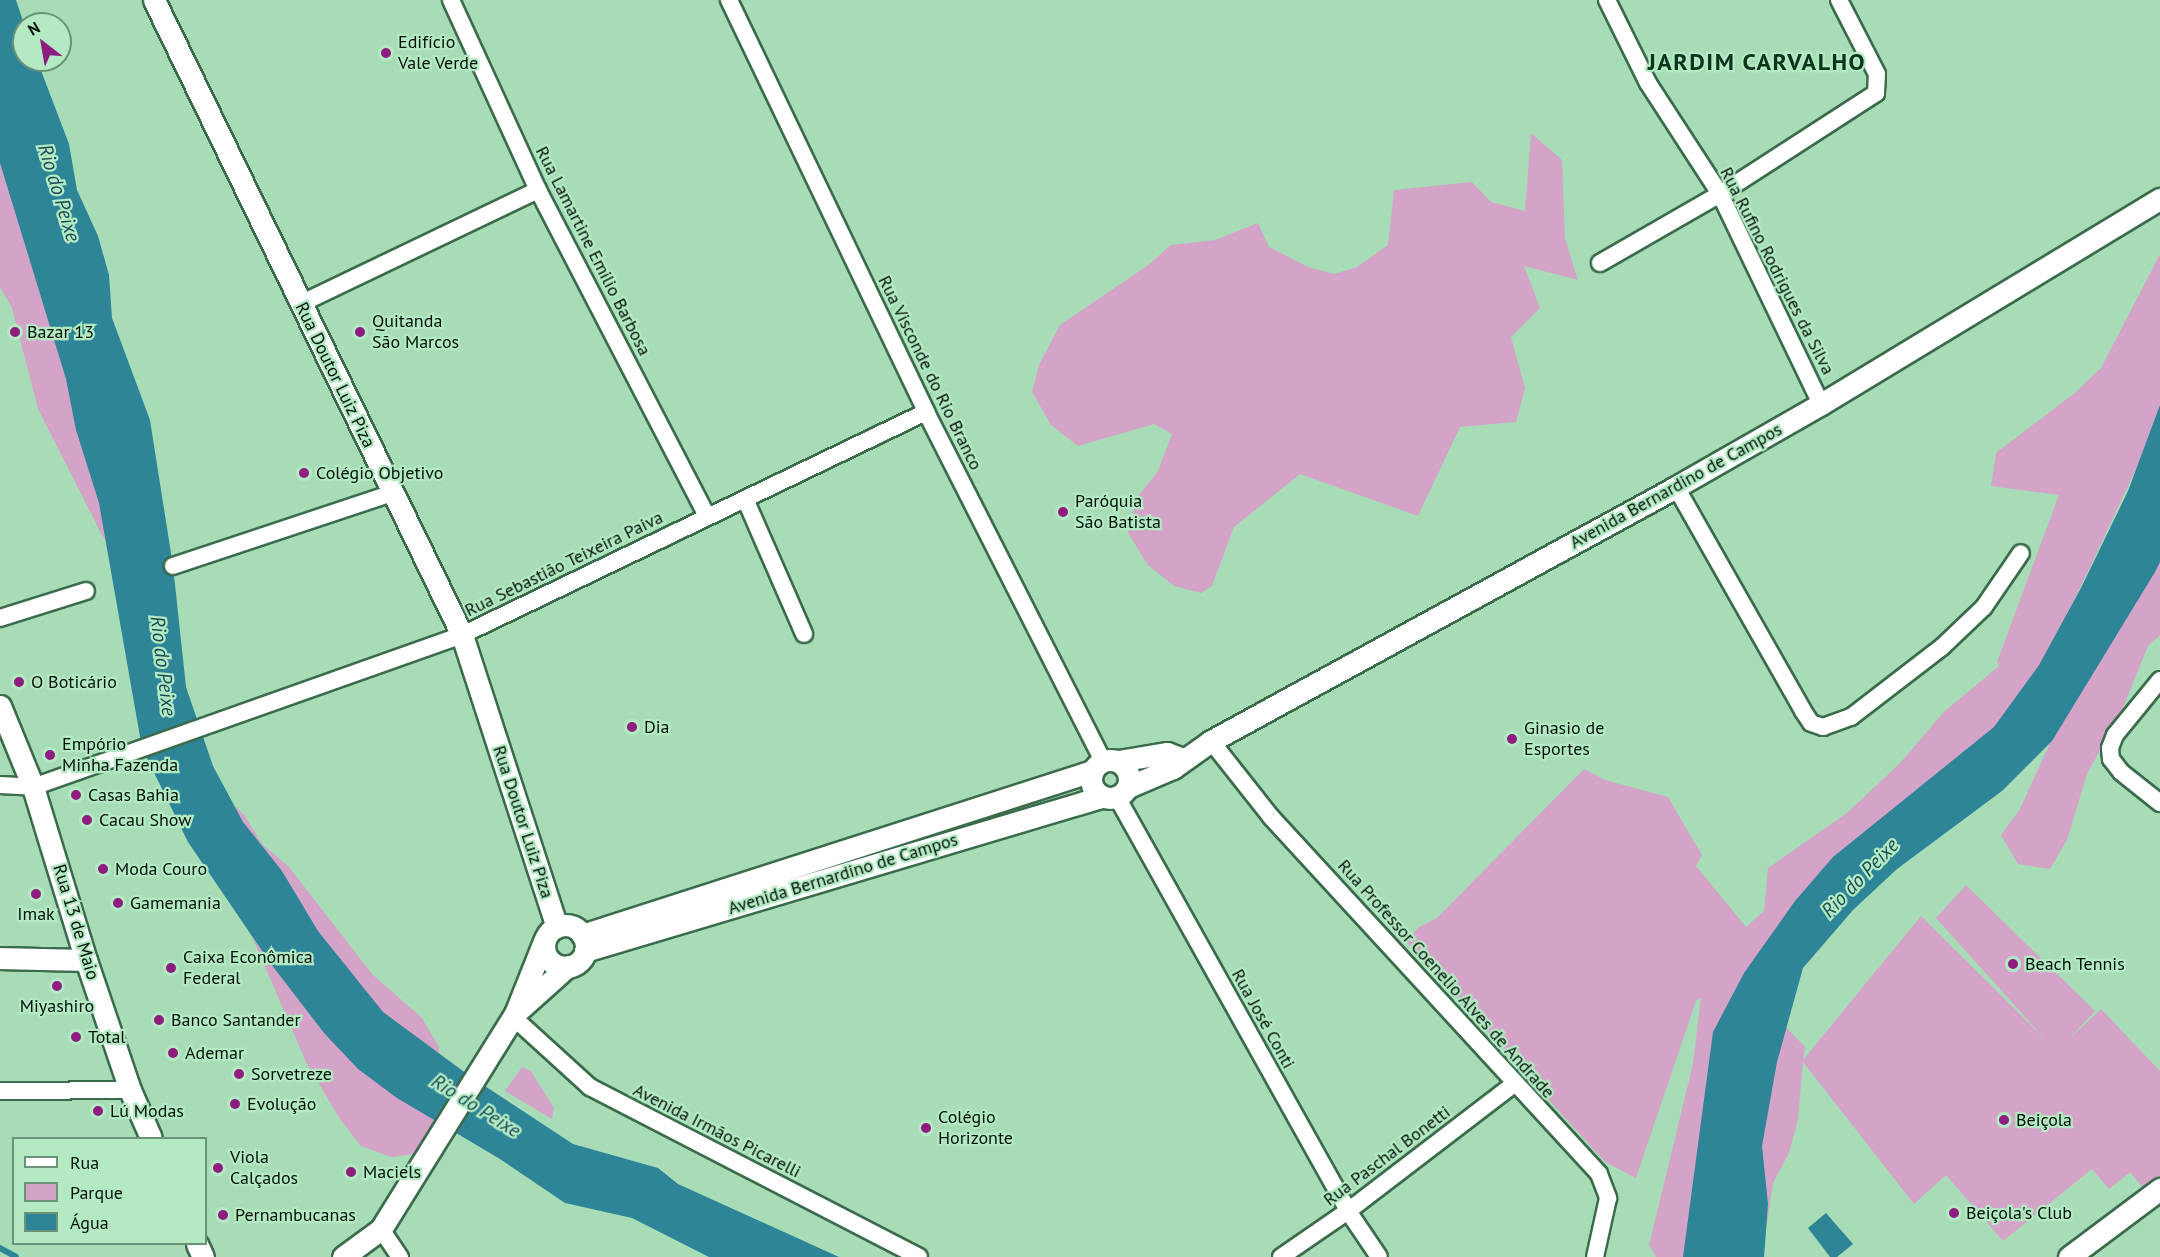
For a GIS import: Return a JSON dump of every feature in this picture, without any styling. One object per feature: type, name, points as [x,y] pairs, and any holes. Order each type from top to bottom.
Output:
[{"type":"street","name":"Rua Doutor Luiz Piza","points":[[154,0],[462,635],[551,934]]},
{"type":"street","name":"Rua Lamartine Emilio Barbosa","points":[[451,0],[538,190],[707,516]]},
{"type":"street","name":"Rua Visconde do Rio Branco","points":[[729,0],[926,412],[1105,764]]},
{"type":"street","name":"Rua Rufino Rodrigues da Silva","points":[[1607,0],[1648,83],[1720,194],[1821,404]]},
{"type":"street","points":[[1600,263],[1720,194],[1867,102],[1876,93],[1877,74],[1839,0]]},
{"type":"street","points":[[300,304],[538,190]]},
{"type":"street","name":"Avenida Bernardino de Campos","points":[[584,943],[1115,794],[1173,768],[1212,741],[1676,487],[1821,404],[2160,199]]},
{"type":"street","name":"Rua Sebastião Teixeira Paiva","points":[[33,787],[462,635],[707,516],[746,501],[926,412]]},
{"type":"street","points":[[1676,487],[1803,711],[1811,723],[1823,728],[1851,717],[1941,647],[1984,607],[2021,553]]},
{"type":"street","points":[[173,566],[393,493]]},
{"type":"street","points":[[746,501],[804,634]]},
{"type":"street","points":[[0,618],[86,591]]},
{"type":"street","points":[[2160,680],[2115,735],[2110,748],[2111,759],[2121,772],[2160,802]]},
{"type":"street","name":"Rua 13 de Maio","points":[[0,706],[33,787],[86,960],[130,1090],[151,1137]]},
{"type":"street","name":"Rua Professor Coenelio Alves de Andrade","points":[[1212,741],[1271,817],[1599,1174],[1608,1198],[1595,1257]]},
{"type":"street","name":"Avenida Bernardino de Campos","points":[[584,943],[1105,764],[1157,754],[1183,759]]},
{"type":"street","points":[[1105,764],[1128,772],[1115,794],[1092,786],[1105,764]]},
{"type":"street","points":[[0,785],[33,787]]},
{"type":"street","name":"Rua José Conti","points":[[1115,794],[1348,1211],[1379,1257]]},
{"type":"street","points":[[342,1257],[381,1229],[514,1015],[551,934],[570,925],[584,943],[582,958],[568,966],[514,1015]]},
{"type":"street","points":[[551,934],[547,957],[560,966],[568,966]]},
{"type":"street","points":[[0,958],[86,960]]},
{"type":"street","name":"Avenida Irmãos Picarelli","points":[[514,1015],[590,1087],[919,1257]]},
{"type":"street","name":"Rua Paschal Bonetti","points":[[1281,1257],[1348,1211],[1514,1084]]},
{"type":"street","points":[[0,1091],[130,1090]]},
{"type":"street","points":[[2069,1257],[2160,1189]]},
{"type":"street","points":[[381,1229],[400,1257]]},
{"type":"green space","points":[[0,97],[129,565],[103,537],[38,409],[12,308],[0,287]]},
{"type":"green space","points":[[1531,133],[1562,160],[1565,238],[1578,280],[1524,266],[1540,308],[1511,337],[1525,388],[1516,422],[1460,427],[1418,516],[1300,474],[1234,527],[1212,586],[1201,593],[1174,586],[1148,565],[1128,533],[1137,498],[1158,471],[1172,434],[1154,424],[1078,446],[1051,425],[1032,392],[1039,365],[1060,325],[1147,266],[1171,245],[1215,240],[1258,223],[1269,247],[1308,267],[1334,274],[1357,267],[1388,245],[1394,190],[1472,182],[1491,202],[1525,211]]},
{"type":"green space","points":[[2160,254],[2160,418],[2026,703],[1826,884],[1781,1022],[1805,1047],[1803,1060],[1921,916],[2045,1039],[1936,918],[1966,885],[2095,1011],[2068,1040],[2101,1009],[2160,1071],[2160,1178],[2145,1190],[2130,1172],[2109,1189],[2092,1169],[2003,1241],[1946,1175],[1914,1204],[1803,1062],[1798,1119],[1789,1153],[1773,1183],[1762,1257],[1656,1257],[1649,1245],[1693,1064],[1701,997],[1696,1001],[1636,1178],[1605,1162],[1406,941],[1419,927],[1437,918],[1584,769],[1605,780],[1668,797],[1702,855],[1696,866],[1746,927],[1764,911],[1768,868],[1847,813],[1900,763],[1944,712],[1999,666],[1997,662],[2059,495],[1991,486],[1996,453],[2076,392],[2101,368]]},
{"type":"green space","points":[[2160,502],[2160,635],[2148,646],[2122,710],[2087,774],[2067,840],[2050,869],[2018,864],[2001,835],[2020,809]]},
{"type":"green space","points":[[165,755],[196,766],[245,816],[262,844],[289,867],[372,974],[422,1018],[439,1047],[434,1122],[423,1153],[391,1157],[361,1146],[340,1119],[306,1062],[224,871],[207,842],[151,770]]},
{"type":"green space","points":[[522,1067],[531,1071],[554,1108],[552,1119],[505,1091]]},
{"type":"water","name":"Rio do Peixe","points":[[0,0],[16,0],[20,12],[12,12],[12,72],[42,72],[69,144],[77,190],[98,236],[109,275],[112,318],[150,420],[173,566],[186,687],[213,766],[243,822],[282,871],[318,931],[383,1012],[471,1077],[573,1144],[658,1168],[678,1184],[839,1257],[709,1257],[632,1218],[565,1203],[500,1159],[397,1098],[358,1069],[324,1033],[271,964],[188,842],[142,748],[99,503],[76,430],[66,379],[0,163]]},
{"type":"water","name":"Rio do Peixe","points":[[2160,405],[2160,562],[2155,572],[2052,741],[2002,791],[1897,869],[1853,910],[1803,968],[1777,1062],[1762,1146],[1768,1204],[1764,1257],[1683,1257],[1713,1032],[1744,973],[1795,901],[1833,857],[1994,727],[2039,665],[2081,588],[2128,491]]},
{"type":"water","points":[[1826,1213],[1853,1244],[1837,1257],[1830,1257],[1808,1228]]},
{"type":"waterway","points":[[0,1248],[16,1257]]},
{"type":"place","name":"Edifício Vale Verde","points":[[386,53]]},
{"type":"place","name":"Bazar 13","points":[[15,332]]},
{"type":"place","name":"Quitanda São Marcos","points":[[360,332]]},
{"type":"place","name":"Colégio Objetivo","points":[[304,473]]},
{"type":"place","name":"Paróquia São Batista","points":[[1063,512]]},
{"type":"place","name":"O Boticário","points":[[19,682]]},
{"type":"place","name":"Dia","points":[[632,727]]},
{"type":"place","name":"Ginasio de Esportes","points":[[1512,739]]},
{"type":"place","name":"Empório Minha Fazenda","points":[[50,755]]},
{"type":"place","name":"Casas Bahia","points":[[76,795]]},
{"type":"place","name":"Cacau Show","points":[[87,820]]},
{"type":"place","name":"Moda Couro","points":[[103,869]]},
{"type":"place","name":"Imak","points":[[36,894]]},
{"type":"place","name":"Gamemania","points":[[118,903]]},
{"type":"place","name":"Beach Tennis","points":[[2013,964]]},
{"type":"place","name":"Caixa Econômica Federal","points":[[171,968]]},
{"type":"place","name":"Miyashiro","points":[[57,986]]},
{"type":"place","name":"Banco Santander","points":[[159,1020]]},
{"type":"place","name":"Total","points":[[76,1037]]},
{"type":"place","name":"Ademar","points":[[173,1053]]},
{"type":"place","name":"Sorvetreze","points":[[239,1074]]},
{"type":"place","name":"Evolução","points":[[235,1104]]},
{"type":"place","name":"Lú Modas","points":[[98,1111]]},
{"type":"place","name":"Beiçola","points":[[2004,1120]]},
{"type":"place","name":"Colégio Horizonte","points":[[926,1128]]},
{"type":"place","name":"Viola Calçados","points":[[218,1168]]},
{"type":"place","name":"Maciels","points":[[351,1172]]},
{"type":"place","name":"Beiçola's Club","points":[[1954,1213]]},
{"type":"place","name":"Pernambucanas","points":[[223,1215]]},
{"type":"district","name":"JARDIM CARVALHO","points":[[1757,62]]}]
